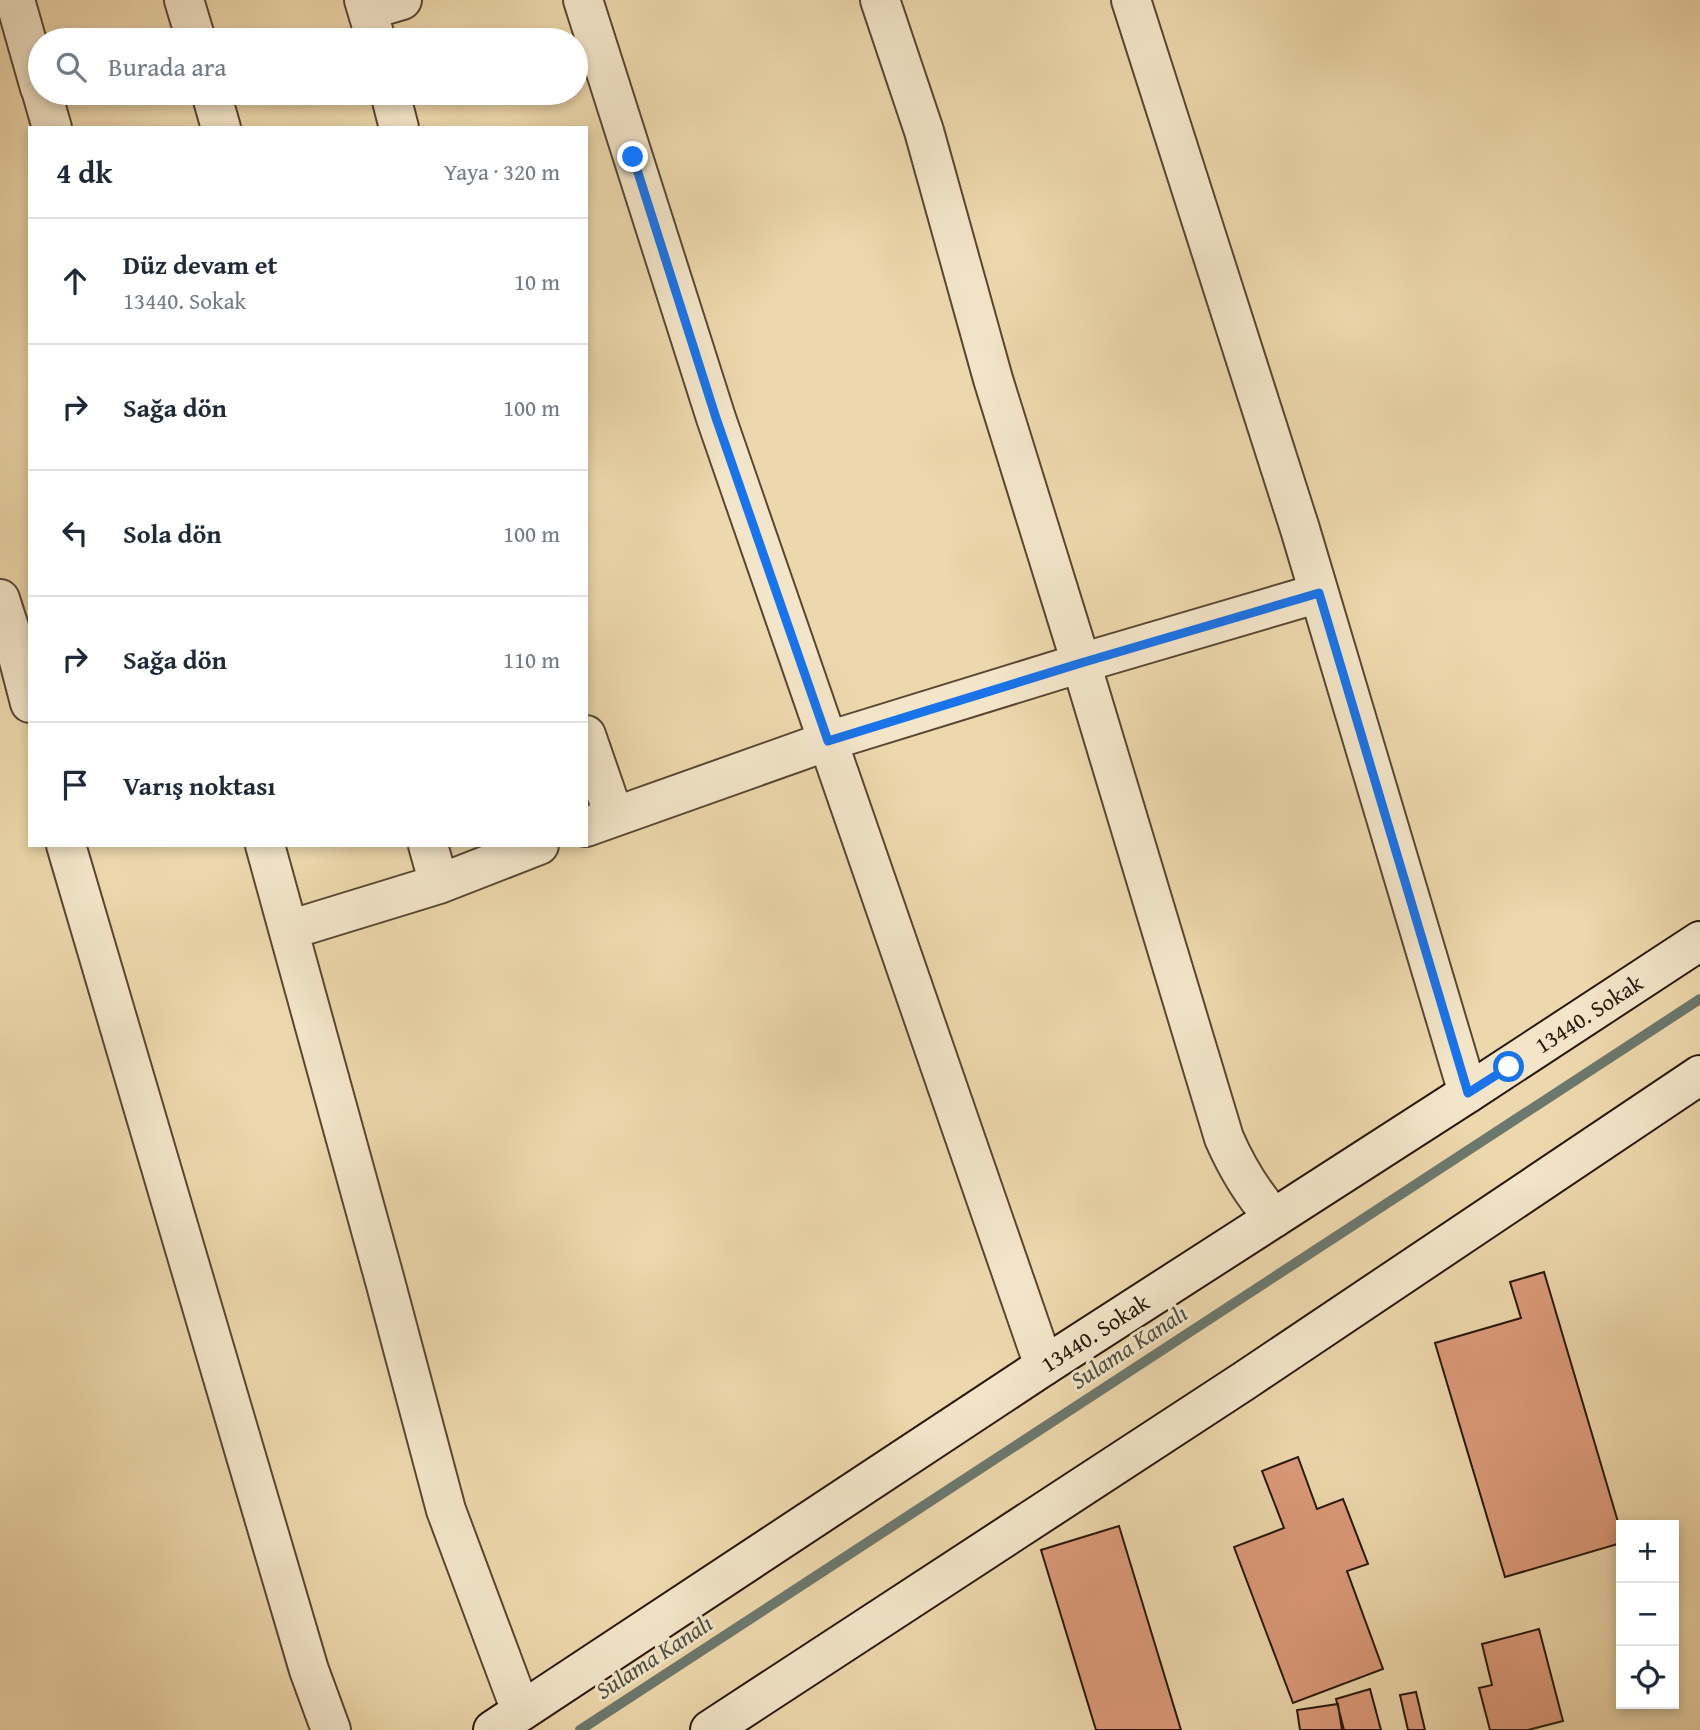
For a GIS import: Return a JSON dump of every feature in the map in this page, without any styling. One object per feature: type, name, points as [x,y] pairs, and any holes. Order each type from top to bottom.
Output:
[{"type":"street","points":[[15,0],[28,45]]},
{"type":"street","points":[[184,0],[192,28]]},
{"type":"street","points":[[583,0],[716,418],[1044,1366]]},
{"type":"street","points":[[880,0],[924,131],[993,379],[1224,1138],[1244,1181],[1274,1218]]},
{"type":"street","points":[[1131,0],[1300,529],[1468,1093]]},
{"type":"street","points":[[45,105],[51,126]]},
{"type":"street","points":[[214,105],[220,126]]},
{"type":"street","points":[[393,105],[398,126]]},
{"type":"street","points":[[588,747],[600,822],[828,741],[1319,593]]},
{"type":"street","points":[[0,599],[23,647],[28,687]]},
{"type":"street","points":[[67,847],[309,1670],[331,1730]]},
{"type":"street","points":[[266,847],[446,1510],[507,1721]]},
{"type":"street","points":[[429,847],[439,884]]},
{"type":"street","points":[[289,930],[439,884],[534,847]]},
{"type":"street","name":"13440. Sokak","points":[[507,1721],[1044,1366],[1700,941]]},
{"type":"street","points":[[710,1730],[1233,1388],[1700,1075]]},
{"type":"building","points":[[1544,1272],[1617,1520],[1616,1544],[1505,1577],[1435,1343],[1521,1318],[1510,1282]]},
{"type":"building","points":[[1298,1457],[1317,1509],[1343,1499],[1368,1564],[1347,1571],[1383,1669],[1293,1703],[1234,1547],[1284,1528],[1262,1471]]},
{"type":"building","points":[[1119,1526],[1181,1730],[1096,1730],[1041,1550]]},
{"type":"building","points":[[1539,1629],[1563,1721],[1528,1730],[1490,1730],[1479,1688],[1492,1685],[1482,1644]]},
{"type":"building","points":[[1370,1689],[1381,1730],[1344,1730],[1336,1699]]},
{"type":"building","points":[[1416,1692],[1425,1730],[1408,1730],[1400,1695]]},
{"type":"building","points":[[1338,1704],[1342,1730],[1300,1730],[1297,1710]]},
{"type":"waterway","name":"Sulama Kanalı","points":[[580,1730],[1700,999]]},
{"type":"route","points":[[633,157],[716,418],[828,741],[1319,593],[1468,1093],[1509,1067]]}]
